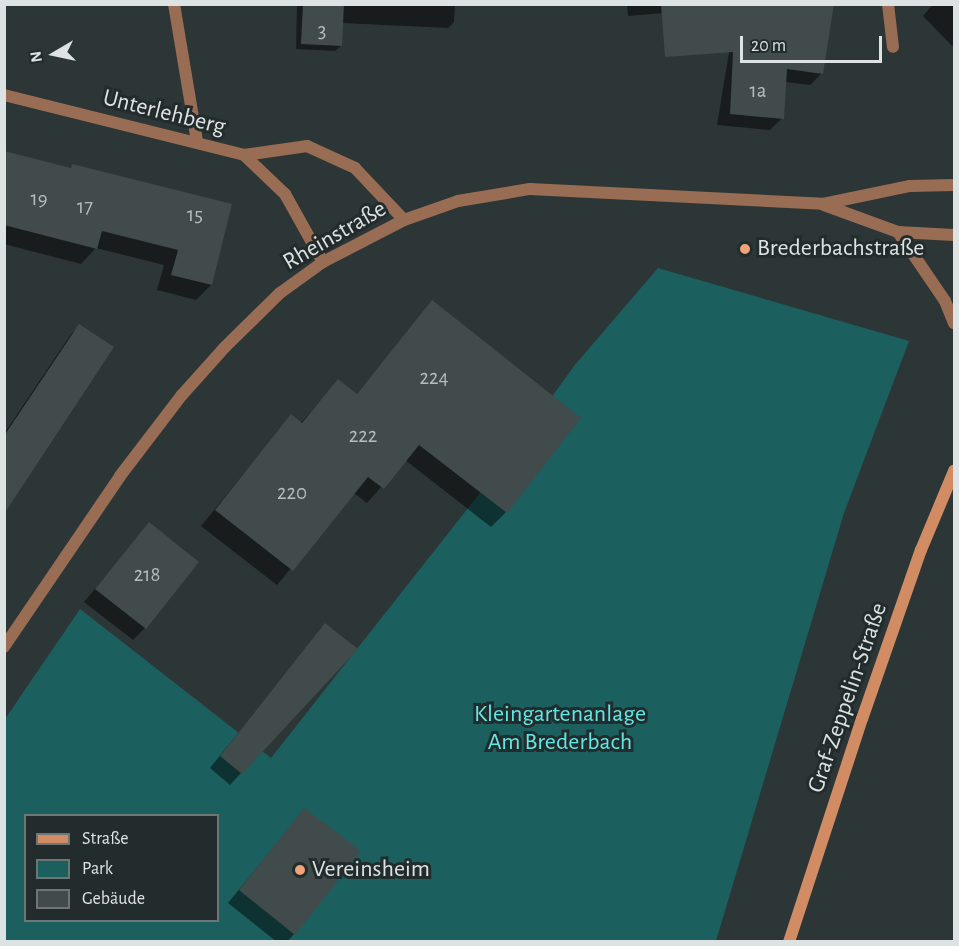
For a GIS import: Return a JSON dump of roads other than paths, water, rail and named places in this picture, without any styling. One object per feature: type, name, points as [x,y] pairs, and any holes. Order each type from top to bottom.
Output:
[{"type":"main road","name":"Graf-Zeppelin-Straße","points":[[789,942],[862,719],[921,550],[954,471]]},
{"type":"street","points":[[174,4],[197,142]]},
{"type":"street","points":[[888,4],[893,47]]},
{"type":"street","name":"Unterlehberg","points":[[4,95],[244,155],[307,146],[354,168],[404,220]]},
{"type":"street","name":"Unterlehberg","points":[[244,155],[285,194],[323,262]]},
{"type":"street","name":"Rheinstraße","points":[[4,647],[120,476],[182,395],[225,347],[280,293],[323,262],[404,220],[458,201],[530,189],[823,204],[910,186],[954,185]]},
{"type":"street","name":"Rheinstraße","points":[[823,204],[898,232],[954,235]]},
{"type":"street","points":[[898,232],[945,301],[954,323]]},
{"type":"place","name":"Brederbachstraße","points":[[745,249]]},
{"type":"place","name":"Vereinsheim","points":[[300,870]]},
{"type":"park label","name":"Kleingartenanlage Am Brederbach","points":[[560,729]]}]
